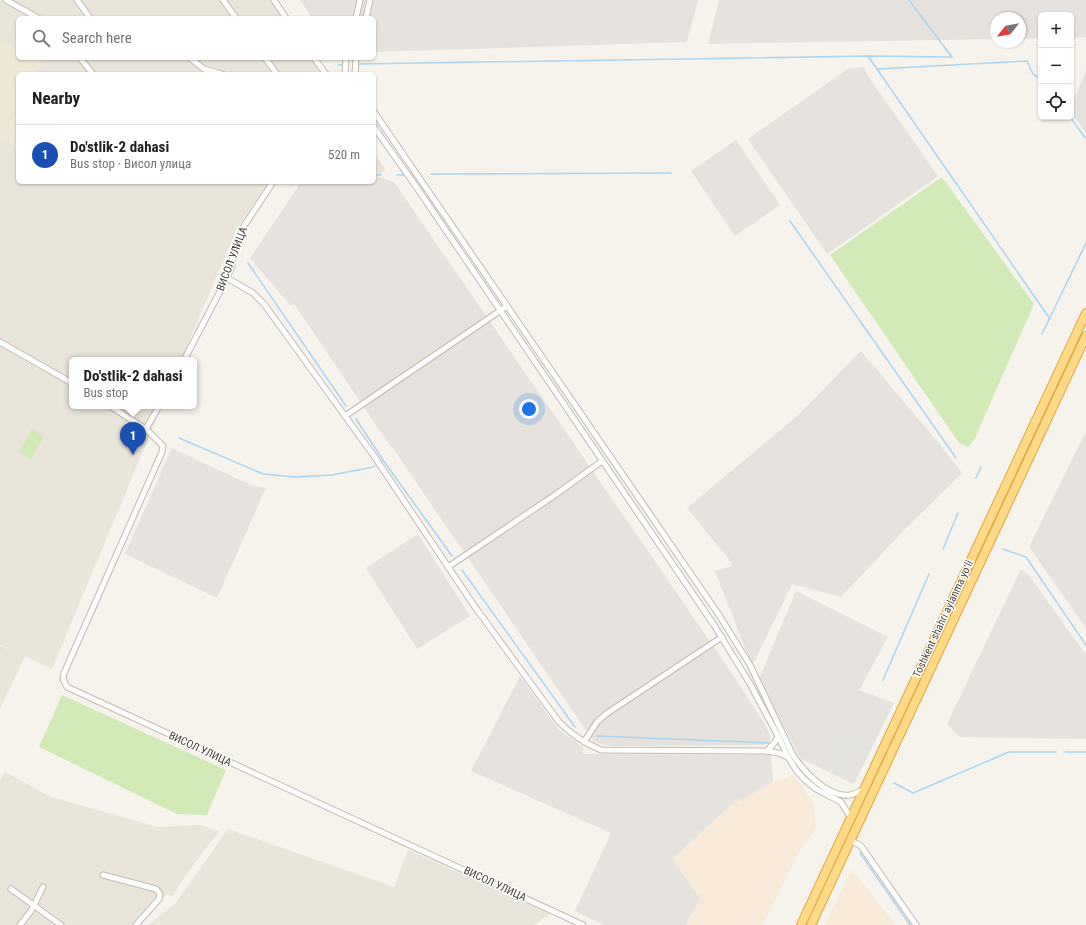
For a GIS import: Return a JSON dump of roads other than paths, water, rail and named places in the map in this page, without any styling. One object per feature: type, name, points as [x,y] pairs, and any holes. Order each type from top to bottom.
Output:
[{"type":"highway","name":"Toshkent shahri aylanma yoʻli","points":[[801,925],[1086,313]]},
{"type":"highway","name":"Toshkent shahri aylanma yoʻli","points":[[810,925],[1086,336]]},
{"type":"highway","points":[[932,642],[938,642],[942,646]]},
{"type":"street","points":[[6,0],[34,16]]},
{"type":"street","points":[[77,0],[89,16]]},
{"type":"street","points":[[223,0],[235,16]]},
{"type":"street","points":[[274,0],[285,16]]},
{"type":"street","points":[[356,16],[360,0]]},
{"type":"street","points":[[366,16],[370,0]]},
{"type":"street","points":[[82,60],[91,72]]},
{"type":"street","points":[[193,60],[204,69],[215,72]]},
{"type":"street","points":[[266,60],[276,72]]},
{"type":"street","points":[[316,60],[324,72]]},
{"type":"street","points":[[345,72],[346,60]]},
{"type":"street","points":[[355,72],[356,60]]},
{"type":"street","points":[[376,115],[654,519],[736,642],[750,665],[793,755],[802,768],[822,786],[838,793],[850,795],[864,789]]},
{"type":"street","points":[[376,130],[722,637],[749,682],[788,758],[796,770],[810,784],[841,802],[851,818]]},
{"type":"street","name":"ВИСОЛ УЛИЦА","points":[[186,357],[227,278],[232,266],[233,253],[244,226],[272,184]]},
{"type":"street","points":[[227,278],[253,293],[258,298],[379,463],[475,608],[558,722],[571,734],[601,750],[767,751],[779,753],[788,758]]},
{"type":"street","points":[[345,416],[507,306]]},
{"type":"street","points":[[0,342],[69,381]]},
{"type":"street","points":[[115,409],[146,429],[157,409]]},
{"type":"street","name":"ВИСОЛ УЛИЦА","points":[[146,429],[163,446],[162,452],[64,671],[63,679],[67,687],[583,925]]},
{"type":"street","points":[[448,567],[536,509],[602,461]]},
{"type":"street","points":[[646,524],[654,519]]},
{"type":"street","points":[[584,742],[597,722],[606,714],[722,637]]},
{"type":"street","points":[[767,751],[778,736]]},
{"type":"street","points":[[850,840],[861,846],[916,925]]},
{"type":"street","points":[[103,875],[156,889],[160,894],[159,899],[136,925]]},
{"type":"street","points":[[20,925],[33,906],[42,887]]},
{"type":"street","points":[[11,889],[61,925]]},
{"type":"waterway","points":[[909,0],[952,57]]},
{"type":"waterway","points":[[868,56],[1050,319]]},
{"type":"waterway","points":[[358,64],[868,56],[952,57]]},
{"type":"waterway","points":[[877,69],[1027,61],[1033,74],[1038,77]]},
{"type":"waterway","points":[[338,65],[344,65]]},
{"type":"waterway","points":[[1072,120],[1086,139]]},
{"type":"waterway","points":[[431,174],[671,173]]},
{"type":"waterway","points":[[376,175],[381,175]]},
{"type":"waterway","points":[[397,175],[404,175]]},
{"type":"waterway","points":[[790,221],[956,458]]},
{"type":"waterway","points":[[1042,334],[1086,243]]},
{"type":"waterway","points":[[248,263],[346,406]]},
{"type":"waterway","points":[[356,419],[383,460],[452,556]]},
{"type":"waterway","points":[[179,438],[263,474],[295,477],[332,475],[373,467],[383,460]]},
{"type":"waterway","points":[[976,478],[981,467]]},
{"type":"waterway","points":[[943,549],[958,513]]},
{"type":"waterway","points":[[1003,549],[1026,557],[1086,645]]},
{"type":"waterway","points":[[462,570],[575,727]]},
{"type":"waterway","points":[[883,680],[929,574]]},
{"type":"waterway","points":[[597,736],[770,743]]},
{"type":"waterway","points":[[894,783],[913,793],[1009,752],[1056,752]]},
{"type":"waterway","points":[[1065,752],[1086,752]]},
{"type":"waterway","points":[[860,853],[910,925]]},
{"type":"place","name":"Do'stlik-2 dahasi","points":[[133,455]]}]
